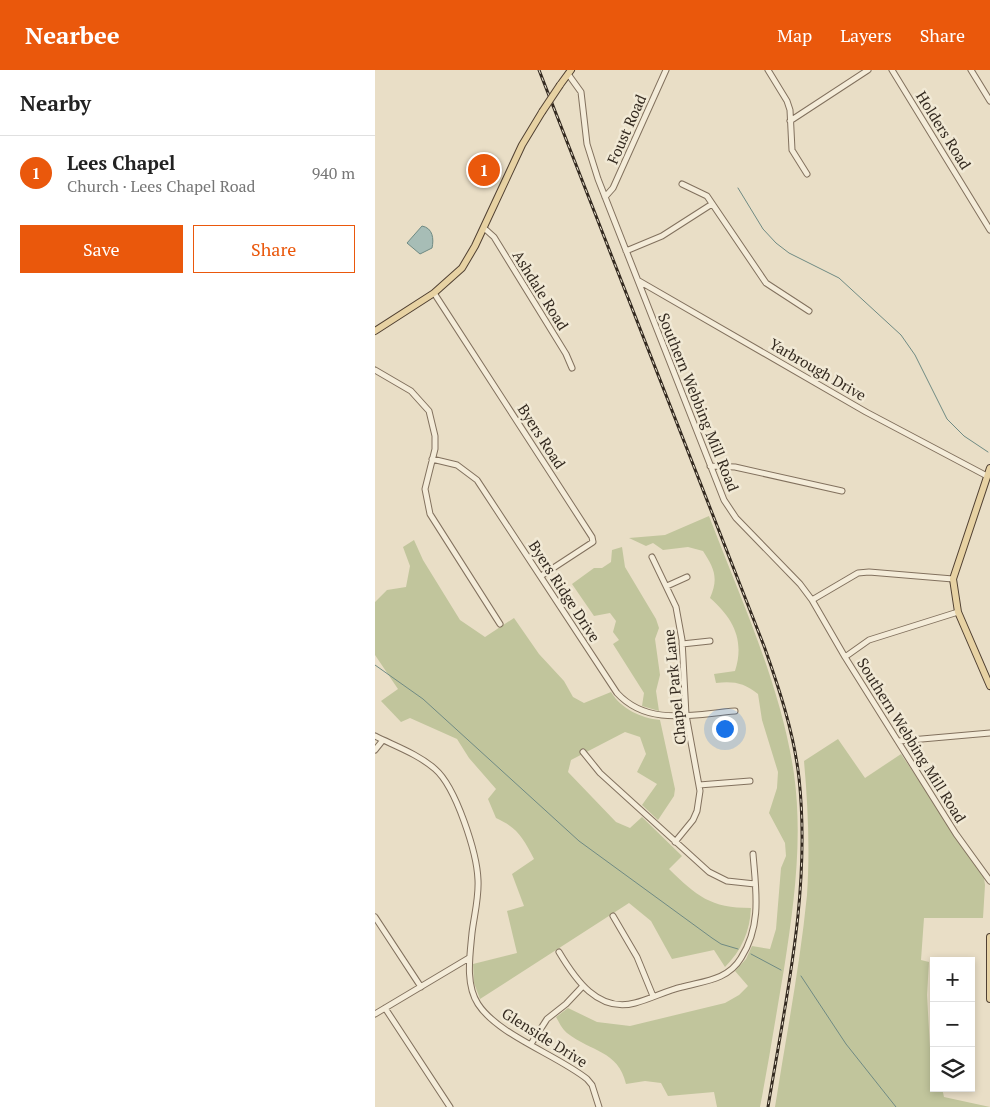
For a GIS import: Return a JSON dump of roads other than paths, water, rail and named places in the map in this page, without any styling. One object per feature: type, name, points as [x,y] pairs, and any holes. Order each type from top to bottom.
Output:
[{"type":"main road","points":[[375,331],[433,293],[462,268],[484,228],[522,145],[569,72]]},
{"type":"main road","points":[[990,468],[988,481],[953,579],[957,612],[990,686]]},
{"type":"main road","points":[[990,937],[990,999]]},
{"type":"street","name":"Foust Road","points":[[605,197],[613,188],[666,70]]},
{"type":"street","points":[[768,70],[787,101],[792,150],[807,174]]},
{"type":"street","points":[[790,121],[868,70]]},
{"type":"street","name":"Holders Road","points":[[892,70],[990,230]]},
{"type":"street","points":[[971,70],[990,101]]},
{"type":"street","name":"Southern Webbing Mill Road","points":[[569,72],[581,92],[589,151],[605,197],[724,500],[736,518],[813,600],[845,657],[956,834],[990,881]]},
{"type":"street","points":[[682,184],[707,196],[766,283],[809,311]]},
{"type":"street","points":[[626,251],[662,236],[712,204]]},
{"type":"street","name":"Ashdale Road","points":[[484,228],[494,237],[567,354],[572,368]]},
{"type":"street","name":"Yarbrough Drive","points":[[638,280],[988,481]]},
{"type":"street","name":"Byers Road","points":[[433,293],[592,537],[593,542],[586,548],[541,576]]},
{"type":"street","points":[[375,370],[411,391],[429,411],[435,436],[433,459],[425,489],[430,514],[500,624]]},
{"type":"street","name":"Byers Ridge Drive","points":[[433,459],[457,465],[477,480],[617,693],[627,704],[641,712],[657,716],[735,710]]},
{"type":"street","points":[[710,466],[735,467],[843,491]]},
{"type":"street","name":"Chapel Park Lane","points":[[652,557],[676,607],[682,644],[686,715],[699,785],[697,811],[693,820],[675,842]]},
{"type":"street","points":[[813,600],[858,573],[869,572],[953,579]]},
{"type":"street","points":[[667,586],[687,577]]},
{"type":"street","points":[[845,657],[869,640],[957,612]]},
{"type":"street","points":[[682,644],[710,641]]},
{"type":"street","points":[[899,741],[990,733]]},
{"type":"street","name":"Glenside Drive","points":[[375,736],[422,759],[436,770],[452,794],[462,818],[477,860],[478,883],[469,958],[473,992],[478,1004],[500,1025],[587,1079],[592,1085],[599,1107]]},
{"type":"street","points":[[375,750],[383,740]]},
{"type":"street","points":[[583,752],[600,773],[704,869],[719,878],[736,883],[755,884]]},
{"type":"street","points":[[699,785],[750,781]]},
{"type":"street","points":[[559,952],[573,977],[583,987],[604,1001],[634,1004],[653,996],[720,977],[736,966],[748,947],[753,932],[757,914],[753,854]]},
{"type":"street","points":[[613,916],[637,957],[653,996]]},
{"type":"street","points":[[375,917],[421,987]]},
{"type":"street","points":[[375,1014],[469,958]]},
{"type":"street","points":[[531,1044],[547,1018],[566,1004],[583,987]]},
{"type":"street","points":[[385,1008],[450,1107]]},
{"type":"water","points":[[422,226],[431,231],[433,245],[432,248],[420,254],[407,243]]},
{"type":"waterway","points":[[738,188],[763,229],[776,243],[789,253],[839,278],[901,335],[915,355],[947,419],[964,436],[988,452]]},
{"type":"waterway","points":[[375,665],[423,699],[579,841],[712,938],[721,944],[738,949]]},
{"type":"waterway","points":[[751,954],[781,970]]},
{"type":"waterway","points":[[801,976],[846,1044],[896,1107]]},
{"type":"railway","points":[[539,70],[764,646],[794,744],[802,820],[802,861],[795,943],[768,1107]]},
{"type":"place","name":"Lees Chapel","points":[[484,170]]}]
